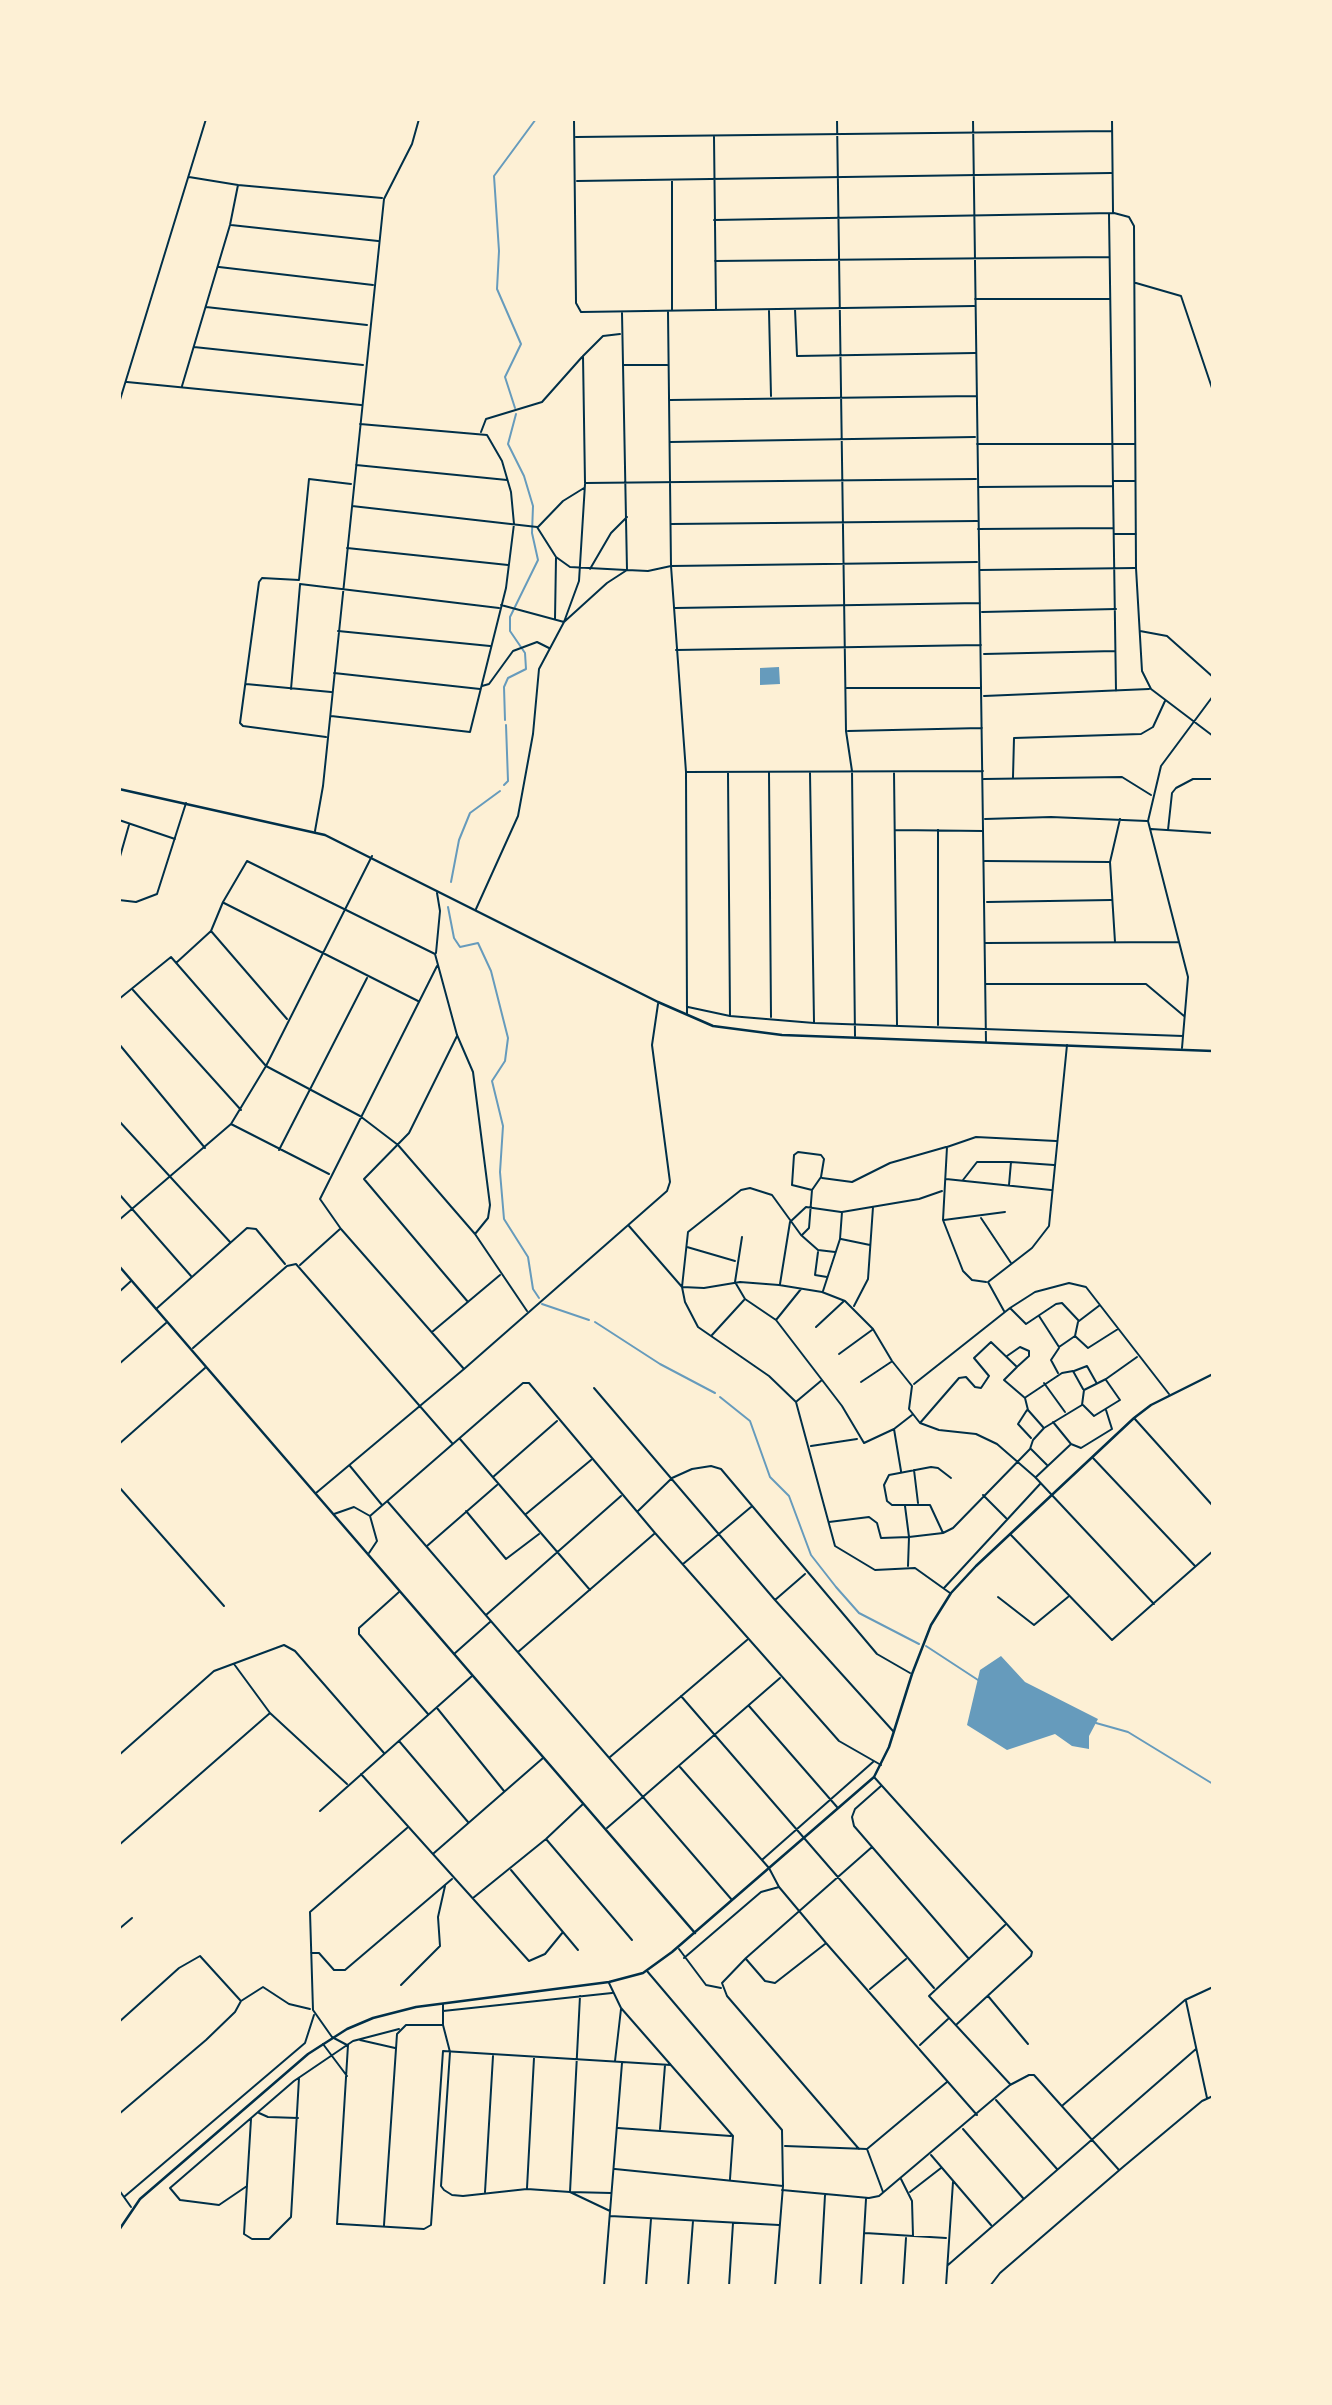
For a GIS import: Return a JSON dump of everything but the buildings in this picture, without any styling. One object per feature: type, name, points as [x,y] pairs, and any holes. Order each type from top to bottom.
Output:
[{"type":"street","points":[[119,403],[206,119]]},
{"type":"street","points":[[315,832],[330,716],[384,199],[412,144],[419,119]]},
{"type":"street","points":[[574,119],[577,308],[584,313],[975,306]]},
{"type":"street","points":[[837,119],[846,731],[852,771],[855,1036]]},
{"type":"street","points":[[973,119],[978,562],[983,654],[986,1042]]},
{"type":"street","points":[[1112,119],[1111,173],[1114,213]]},
{"type":"street","points":[[575,137],[1112,131]]},
{"type":"street","points":[[714,137],[716,311]]},
{"type":"street","points":[[575,181],[1111,173]]},
{"type":"street","points":[[188,176],[238,185],[384,199]]},
{"type":"street","points":[[672,180],[668,365],[671,566],[686,772],[686,1015]]},
{"type":"street","points":[[182,387],[230,225],[238,185]]},
{"type":"street","points":[[1109,214],[1116,691]]},
{"type":"street","points":[[714,220],[838,216],[1125,215],[1134,226],[1136,568],[1142,671],[1151,688],[1213,736]]},
{"type":"street","points":[[230,225],[378,241]]},
{"type":"street","points":[[715,261],[1109,257]]},
{"type":"street","points":[[218,267],[373,285]]},
{"type":"street","points":[[1135,283],[1181,296],[1213,391]]},
{"type":"street","points":[[975,299],[1110,299]]},
{"type":"street","points":[[205,307],[369,325]]},
{"type":"street","points":[[769,309],[771,397]]},
{"type":"street","points":[[795,309],[797,356],[976,354]]},
{"type":"street","points":[[622,313],[627,570]]},
{"type":"street","points":[[481,434],[482,422],[486,419],[542,402],[603,336],[622,334]]},
{"type":"street","points":[[193,346],[365,365]]},
{"type":"street","points":[[475,910],[518,816],[533,734],[538,669],[564,622],[579,581],[584,488],[583,356]]},
{"type":"street","points":[[623,365],[668,365]]},
{"type":"street","points":[[125,382],[361,405]]},
{"type":"street","points":[[669,400],[976,396]]},
{"type":"street","points":[[330,716],[470,732],[509,565],[514,524],[507,480],[494,442],[487,435],[359,424]]},
{"type":"street","points":[[670,442],[976,437]]},
{"type":"street","points":[[977,444],[1136,444]]},
{"type":"street","points":[[355,465],[507,480]]},
{"type":"street","points":[[291,689],[308,481],[312,478],[353,484]]},
{"type":"street","points":[[584,483],[977,479]]},
{"type":"street","points":[[1113,481],[1136,481]]},
{"type":"street","points":[[978,487],[1113,486]]},
{"type":"street","points":[[537,527],[563,501],[584,488]]},
{"type":"street","points":[[351,506],[537,527]]},
{"type":"street","points":[[590,569],[611,533],[626,517]]},
{"type":"street","points":[[671,524],[978,521]]},
{"type":"street","points":[[537,527],[556,557],[580,569],[648,570],[671,566],[978,562]]},
{"type":"street","points":[[978,529],[1114,528]]},
{"type":"street","points":[[1114,534],[1136,534]]},
{"type":"street","points":[[346,547],[509,565]]},
{"type":"street","points":[[555,619],[556,557]]},
{"type":"street","points":[[979,570],[1136,568]]},
{"type":"street","points":[[564,622],[607,583],[627,570]]},
{"type":"street","points":[[327,737],[242,726],[258,582],[262,578],[500,607],[564,622]]},
{"type":"street","points":[[673,608],[981,603]]},
{"type":"street","points":[[981,612],[1115,609]]},
{"type":"street","points":[[338,631],[491,646]]},
{"type":"street","points":[[1140,631],[1167,636],[1213,677]]},
{"type":"street","points":[[334,673],[481,687],[489,684],[506,658],[521,646],[537,642],[550,648]]},
{"type":"street","points":[[676,650],[982,645]]},
{"type":"street","points":[[983,654],[1115,651]]},
{"type":"street","points":[[246,684],[332,692]]},
{"type":"street","points":[[846,688],[982,688]]},
{"type":"street","points":[[982,696],[1151,688]]},
{"type":"street","points":[[1182,1049],[1189,985],[1149,821],[1152,795],[1161,766],[1213,696]]},
{"type":"street","points":[[1013,778],[1014,737],[1141,733],[1153,727],[1166,700]]},
{"type":"street","points":[[846,731],[983,728]]},
{"type":"street","points":[[894,771],[897,1026]]},
{"type":"street","points":[[686,772],[984,771]]},
{"type":"street","points":[[728,772],[730,1016]]},
{"type":"street","points":[[769,772],[771,1018]]},
{"type":"street","points":[[810,772],[814,1023]]},
{"type":"street","points":[[984,779],[1122,777],[1152,795]]},
{"type":"street","points":[[1168,830],[1172,793],[1176,788],[1193,779],[1213,779]]},
{"type":"street","points":[[119,789],[315,832],[372,856],[658,1002],[713,1026],[747,1032],[1213,1051]]},
{"type":"street","points":[[119,900],[140,901],[157,894],[186,803]]},
{"type":"street","points":[[984,820],[1120,818],[1149,821]]},
{"type":"street","points":[[1115,943],[1110,862],[1120,818]]},
{"type":"street","points":[[119,820],[176,839]]},
{"type":"street","points":[[119,860],[129,824]]},
{"type":"street","points":[[1150,829],[1213,833]]},
{"type":"street","points":[[895,830],[984,831]]},
{"type":"street","points":[[938,830],[938,1027]]},
{"type":"street","points":[[119,1220],[205,1148],[231,1124],[241,1110],[372,856]]},
{"type":"street","points":[[176,962],[211,931],[223,902],[247,861],[435,954]]},
{"type":"street","points":[[985,861],[1110,862]]},
{"type":"street","points":[[438,891],[439,939],[435,954],[457,1035],[472,1072],[490,1205],[488,1218],[475,1234]]},
{"type":"street","points":[[985,902],[1111,900]]},
{"type":"street","points":[[223,902],[419,1002]]},
{"type":"street","points":[[211,931],[288,1020]]},
{"type":"street","points":[[985,943],[1180,942]]},
{"type":"street","points":[[119,999],[171,957],[265,1066],[360,1116],[398,1145],[475,1234],[527,1311]]},
{"type":"street","points":[[438,965],[330,1174],[320,1199],[341,1228],[464,1369]]},
{"type":"street","points":[[279,1150],[367,977]]},
{"type":"street","points":[[986,984],[1146,984],[1185,1017]]},
{"type":"street","points":[[132,989],[241,1110]]},
{"type":"street","points":[[315,1493],[464,1369],[670,1187],[652,1045],[658,1002]]},
{"type":"street","points":[[687,1007],[730,1016],[814,1023],[1183,1036]]},
{"type":"street","points":[[457,1035],[408,1133],[365,1175],[365,1182],[468,1302]]},
{"type":"street","points":[[119,1044],[205,1148]]},
{"type":"street","points":[[947,1147],[943,1220],[963,1271],[972,1280],[988,1282],[1045,1234],[1058,1141],[1067,1045]]},
{"type":"street","points":[[119,1121],[230,1242]]},
{"type":"street","points":[[231,1124],[330,1174]]},
{"type":"street","points":[[821,1177],[852,1182],[890,1163],[976,1137],[1058,1141]]},
{"type":"street","points":[[801,1235],[809,1228],[812,1190],[821,1177],[824,1157],[795,1154],[792,1185],[812,1190]]},
{"type":"street","points":[[963,1181],[977,1162],[1011,1161],[1055,1165]]},
{"type":"street","points":[[1009,1185],[1011,1161]]},
{"type":"street","points":[[945,1179],[1052,1190]]},
{"type":"street","points":[[835,1252],[818,1250],[801,1235],[772,1195],[750,1188],[741,1190],[690,1230],[685,1247],[682,1287],[690,1315],[698,1327],[769,1376],[796,1402],[832,1540],[839,1550],[875,1570],[908,1567],[919,1570],[951,1593]]},
{"type":"street","points":[[779,1285],[790,1222],[803,1208],[811,1206],[842,1212],[919,1199],[943,1191]]},
{"type":"street","points":[[119,1194],[192,1277]]},
{"type":"street","points":[[853,1307],[867,1283],[873,1205]]},
{"type":"street","points":[[822,1292],[840,1239],[842,1212]]},
{"type":"street","points":[[943,1220],[1004,1212]]},
{"type":"street","points":[[980,1217],[1012,1264]]},
{"type":"street","points":[[629,1226],[682,1287],[704,1288],[735,1282],[779,1285],[822,1292],[845,1301],[873,1329],[892,1361],[912,1386]]},
{"type":"street","points":[[155,1310],[247,1228],[256,1229],[287,1266]]},
{"type":"street","points":[[191,1350],[287,1266],[299,1266],[341,1228]]},
{"type":"street","points":[[742,1237],[735,1282],[745,1299],[776,1320],[842,1406],[859,1438],[864,1443],[870,1442],[913,1415]]},
{"type":"street","points":[[840,1239],[871,1245]]},
{"type":"street","points":[[685,1247],[736,1262]]},
{"type":"street","points":[[818,1250],[814,1275],[828,1277]]},
{"type":"street","points":[[119,1266],[695,1933]]},
{"type":"street","points":[[299,1266],[418,1407],[453,1444]]},
{"type":"street","points":[[432,1333],[501,1274]]},
{"type":"street","points":[[119,1292],[132,1281]]},
{"type":"street","points":[[988,1282],[1005,1311]]},
{"type":"street","points":[[1154,1604],[1035,1477],[1017,1462],[987,1438],[976,1434],[939,1430],[920,1423],[913,1415],[908,1399],[912,1386],[1005,1311],[1042,1289],[1069,1283],[1086,1287],[1170,1395]]},
{"type":"street","points":[[776,1320],[801,1288]]},
{"type":"street","points":[[712,1336],[745,1299]]},
{"type":"street","points":[[816,1327],[845,1301]]},
{"type":"street","points":[[1010,1308],[1026,1324],[1062,1303],[1079,1321]]},
{"type":"street","points":[[1058,1374],[1051,1360],[1059,1348],[1075,1336],[1079,1321],[1101,1304]]},
{"type":"street","points":[[1040,1316],[1059,1348]]},
{"type":"street","points":[[119,1364],[166,1323]]},
{"type":"street","points":[[839,1354],[873,1329]]},
{"type":"street","points":[[1075,1336],[1088,1348],[1118,1329]]},
{"type":"street","points":[[920,1423],[960,1378],[966,1377],[975,1387],[981,1388],[989,1376],[974,1358],[989,1343],[1017,1367]]},
{"type":"street","points":[[1007,1356],[1020,1347],[1029,1351],[1029,1356],[1004,1380],[1025,1398],[1028,1410],[1044,1428]]},
{"type":"street","points":[[1084,1390],[1106,1379],[1138,1356]]},
{"type":"street","points":[[861,1382],[892,1361]]},
{"type":"street","points":[[1025,1398],[1058,1374],[1087,1366],[1097,1383]]},
{"type":"street","points":[[119,1444],[205,1367]]},
{"type":"street","points":[[1073,1371],[1084,1390],[1082,1405]]},
{"type":"street","points":[[643,1973],[695,1933],[874,1777],[881,1765],[931,1625],[951,1593],[1134,1418],[1170,1395],[1213,1374]]},
{"type":"street","points":[[1082,1405],[1094,1416],[1120,1400],[1106,1379]]},
{"type":"street","points":[[796,1402],[822,1380]]},
{"type":"street","points":[[370,1516],[526,1382],[781,1678],[842,1744],[881,1765]]},
{"type":"street","points":[[1043,1383],[1066,1413]]},
{"type":"street","points":[[594,1388],[775,1600],[893,1731]]},
{"type":"street","points":[[829,1522],[869,1517],[877,1523],[881,1538],[909,1537],[953,1528],[1030,1449],[1033,1440],[1044,1428],[1082,1405]]},
{"type":"street","points":[[1028,1410],[1018,1424],[1033,1440]]},
{"type":"street","points":[[1053,1422],[1071,1444],[1081,1448],[1112,1429],[1106,1410]]},
{"type":"street","points":[[1134,1418],[1213,1506]]},
{"type":"street","points":[[492,1477],[558,1420]]},
{"type":"street","points":[[894,1429],[901,1472]]},
{"type":"street","points":[[459,1438],[590,1590]]},
{"type":"street","points":[[809,1446],[859,1438]]},
{"type":"street","points":[[1035,1477],[1071,1444]]},
{"type":"street","points":[[1030,1449],[1048,1466]]},
{"type":"street","points":[[1092,1458],[1195,1567]]},
{"type":"street","points":[[525,1515],[592,1459]]},
{"type":"street","points":[[349,1465],[382,1505]]},
{"type":"street","points":[[638,1512],[672,1478],[692,1469],[716,1467],[877,1654],[912,1674]]},
{"type":"street","points":[[943,1532],[930,1505],[889,1504],[884,1485],[887,1476],[914,1470],[938,1468],[951,1478]]},
{"type":"street","points":[[914,1470],[918,1504]]},
{"type":"street","points":[[942,1589],[1040,1483]]},
{"type":"street","points":[[426,1546],[498,1485]]},
{"type":"street","points":[[119,1487],[224,1606]]},
{"type":"street","points":[[486,1616],[623,1495]]},
{"type":"street","points":[[983,1495],[1007,1519]]},
{"type":"street","points":[[387,1501],[732,1899]]},
{"type":"street","points":[[905,1505],[909,1537],[908,1567]]},
{"type":"street","points":[[682,1564],[752,1506]]},
{"type":"street","points":[[333,1514],[354,1507],[370,1516],[377,1541],[368,1554]]},
{"type":"street","points":[[466,1511],[506,1559],[540,1533]]},
{"type":"street","points":[[518,1652],[655,1533]]},
{"type":"street","points":[[1010,1534],[1112,1640],[1213,1551]]},
{"type":"street","points":[[775,1600],[806,1573]]},
{"type":"street","points":[[400,1591],[359,1628],[359,1634],[429,1714]]},
{"type":"street","points":[[998,1597],[1034,1625],[1069,1596]]},
{"type":"street","points":[[453,1655],[490,1622]]},
{"type":"street","points":[[610,1758],[747,1639]]},
{"type":"street","points":[[119,1755],[214,1671],[279,1645],[288,1645],[384,1753]]},
{"type":"street","points":[[234,1663],[270,1713],[348,1785]]},
{"type":"street","points":[[320,1811],[472,1676]]},
{"type":"street","points":[[605,1829],[781,1678]]},
{"type":"street","points":[[681,1696],[934,1988]]},
{"type":"street","points":[[748,1705],[838,1809]]},
{"type":"street","points":[[437,1708],[505,1792]]},
{"type":"street","points":[[119,1845],[270,1713]]},
{"type":"street","points":[[398,1741],[468,1823]]},
{"type":"street","points":[[432,1854],[544,1757]]},
{"type":"street","points":[[762,1859],[873,1762]]},
{"type":"street","points":[[680,1767],[762,1859],[779,1887],[826,1943],[977,2115]]},
{"type":"street","points":[[361,1774],[529,1961],[545,1954],[563,1932]]},
{"type":"street","points":[[874,1777],[1032,1954],[957,2024]]},
{"type":"street","points":[[881,1785],[852,1813],[854,1826],[969,1959]]},
{"type":"street","points":[[472,1900],[546,1839],[583,1803]]},
{"type":"street","points":[[348,2045],[332,2037],[313,2010],[310,1912],[407,1828]]},
{"type":"street","points":[[546,1839],[632,1940]]},
{"type":"street","points":[[722,1988],[725,1977],[872,1847]]},
{"type":"street","points":[[510,1869],[578,1950]]},
{"type":"street","points":[[311,1954],[319,1953],[334,1970],[345,1970],[453,1879]]},
{"type":"street","points":[[401,1985],[425,1965],[440,1946],[438,1917],[445,1885]]},
{"type":"street","points":[[684,1958],[761,1892],[779,1887]]},
{"type":"street","points":[[119,1929],[132,1918]]},
{"type":"street","points":[[1005,1925],[934,1988],[929,1996],[1010,2085]]},
{"type":"street","points":[[746,1958],[765,1981],[775,1983],[826,1943]]},
{"type":"street","points":[[677,1948],[706,1985],[722,1988],[859,2149]]},
{"type":"street","points":[[119,2022],[179,1968],[200,1956],[241,2001]]},
{"type":"street","points":[[869,1990],[907,1958]]},
{"type":"street","points":[[119,2230],[131,2207],[332,2037],[373,2018],[443,2003],[608,1982],[649,1970],[780,2125],[784,2146],[783,2186],[775,2286]]},
{"type":"street","points":[[608,1982],[621,2008],[733,2136],[730,2179]]},
{"type":"street","points":[[119,2113],[206,2040],[236,2012],[241,2001],[267,1987],[289,2004],[313,2010]]},
{"type":"street","points":[[1062,2106],[1185,2000],[1213,1987]]},
{"type":"street","points":[[443,2011],[613,1993]]},
{"type":"street","points":[[569,2192],[580,1996]]},
{"type":"street","points":[[987,1996],[1028,2043]]},
{"type":"street","points":[[1185,2000],[1207,2098]]},
{"type":"street","points":[[443,2003],[443,2025],[450,2052],[441,2186],[452,2195],[527,2189],[611,2193]]},
{"type":"street","points":[[615,2061],[621,2008]]},
{"type":"street","points":[[124,2197],[305,2043],[315,2014]]},
{"type":"street","points":[[919,2046],[948,2019]]},
{"type":"street","points":[[247,2186],[219,2205],[180,2200],[170,2188],[299,2077],[348,2045],[402,2026],[443,2025]]},
{"type":"street","points":[[384,2226],[399,2029]]},
{"type":"street","points":[[357,2040],[384,2043],[396,2049]]},
{"type":"street","points":[[323,2044],[348,2077]]},
{"type":"street","points":[[348,2045],[337,2224],[424,2229],[430,2225],[442,2053],[671,2065]]},
{"type":"street","points":[[948,2265],[1196,2049]]},
{"type":"street","points":[[485,2193],[493,2056]]},
{"type":"street","points":[[527,2189],[534,2058]]},
{"type":"street","points":[[604,2286],[622,2062]]},
{"type":"street","points":[[660,2129],[665,2064]]},
{"type":"street","points":[[782,2190],[866,2197],[884,2193],[1010,2085],[1025,2076],[1034,2076],[1119,2170]]},
{"type":"street","points":[[251,2118],[244,2234],[252,2239],[269,2239],[290,2220],[299,2118],[299,2077]]},
{"type":"street","points":[[784,2146],[867,2149],[947,2081]]},
{"type":"street","points":[[990,2286],[1000,2273],[1119,2170],[1207,2098],[1213,2096]]},
{"type":"street","points":[[996,2099],[1058,2169]]},
{"type":"street","points":[[258,2112],[268,2117],[299,2118]]},
{"type":"street","points":[[617,2128],[733,2136]]},
{"type":"street","points":[[962,2128],[1024,2199]]},
{"type":"street","points":[[867,2149],[884,2193]]},
{"type":"street","points":[[931,2155],[992,2226]]},
{"type":"street","points":[[909,2192],[941,2168]]},
{"type":"street","points":[[614,2169],[783,2186]]},
{"type":"street","points":[[901,2179],[909,2192],[914,2211],[913,2237]]},
{"type":"street","points":[[946,2286],[947,2238],[953,2182]]},
{"type":"street","points":[[119,2190],[131,2207]]},
{"type":"street","points":[[569,2192],[610,2211]]},
{"type":"street","points":[[820,2286],[825,2194]]},
{"type":"street","points":[[861,2286],[866,2197]]},
{"type":"street","points":[[610,2216],[780,2225]]},
{"type":"street","points":[[646,2286],[652,2218]]},
{"type":"street","points":[[688,2286],[693,2220]]},
{"type":"street","points":[[729,2286],[734,2222]]},
{"type":"street","points":[[864,2233],[947,2238]]},
{"type":"street","points":[[903,2286],[906,2237]]},
{"type":"water","points":[[779,667],[780,684],[760,685],[760,668]]},
{"type":"water","points":[[1001,1656],[1025,1682],[1098,1719],[1089,1736],[1089,1749],[1072,1746],[1055,1734],[1007,1750],[967,1725],[980,1670]]},
{"type":"waterway","points":[[515,408],[505,377],[521,344],[497,289],[499,251],[494,176],[536,119]]},
{"type":"waterway","points":[[505,720],[504,687],[508,678],[526,669],[525,653],[510,631],[510,617],[538,560],[532,533],[533,506],[524,476],[508,444],[516,414]]},
{"type":"waterway","points":[[504,785],[508,781],[506,725]]},
{"type":"waterway","points":[[451,882],[459,840],[470,813],[500,791]]},
{"type":"waterway","points":[[448,907],[454,938],[460,947],[478,943],[491,971],[508,1038],[505,1061],[492,1081],[503,1126],[500,1172],[504,1219],[528,1257],[533,1289],[539,1298]]},
{"type":"waterway","points":[[542,1304],[589,1320]]},
{"type":"waterway","points":[[595,1322],[660,1364],[715,1393]]},
{"type":"waterway","points":[[720,1397],[750,1421],[770,1477],[789,1496],[811,1555],[836,1587],[859,1613],[919,1644]]},
{"type":"waterway","points":[[926,1646],[978,1680]]},
{"type":"waterway","points":[[1096,1723],[1128,1732],[1213,1784]]}]
